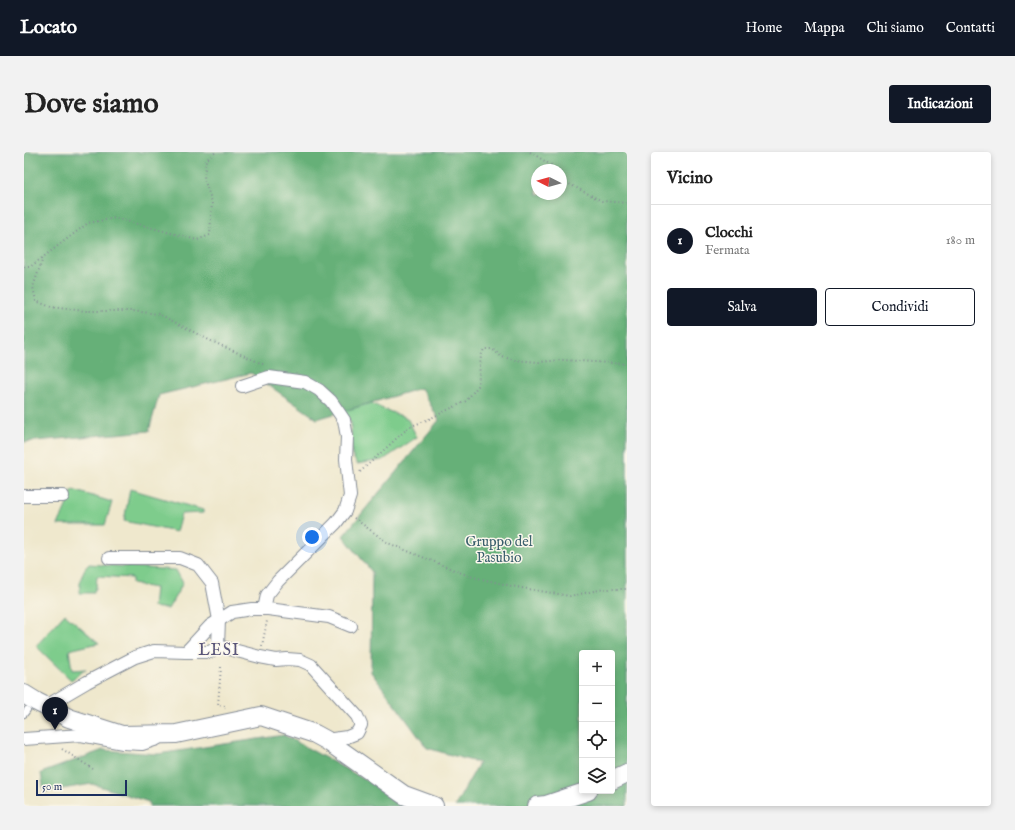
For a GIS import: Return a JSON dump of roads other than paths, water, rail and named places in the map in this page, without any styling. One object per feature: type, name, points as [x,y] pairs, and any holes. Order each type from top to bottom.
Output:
[{"type":"street","points":[[242,386],[269,377],[287,378],[305,382],[319,390],[331,401],[344,420],[347,437],[346,459],[350,496],[345,510],[336,524],[278,581],[267,595],[264,609]]},
{"type":"street","points":[[24,496],[63,496]]},
{"type":"street","points":[[108,558],[180,558],[198,565],[212,583],[219,620],[218,646]]},
{"type":"street","points":[[186,652],[210,626],[232,612],[264,609],[329,617],[351,626]]},
{"type":"street","points":[[46,706],[87,682],[135,657],[154,651],[210,652],[218,646]]},
{"type":"street","points":[[218,646],[276,660],[287,658],[300,660],[311,665],[357,716],[361,726],[357,733],[347,737],[326,740]]},
{"type":"street","points":[[25,706],[46,706],[69,718],[122,735],[176,734]]},
{"type":"street","points":[[24,739],[81,735],[123,743],[142,744],[176,734],[261,716],[314,734],[326,740],[404,795],[434,806]]},
{"type":"street","points":[[615,779],[627,773]]},
{"type":"street","points":[[537,806],[546,805],[579,794]]},
{"type":"place","name":"Clocchi","points":[[55,730]]},
{"type":"district","name":"LESI","points":[[219,651]]},
{"type":"park label","name":"Gruppo del Pasubio","points":[[499,550]]}]
